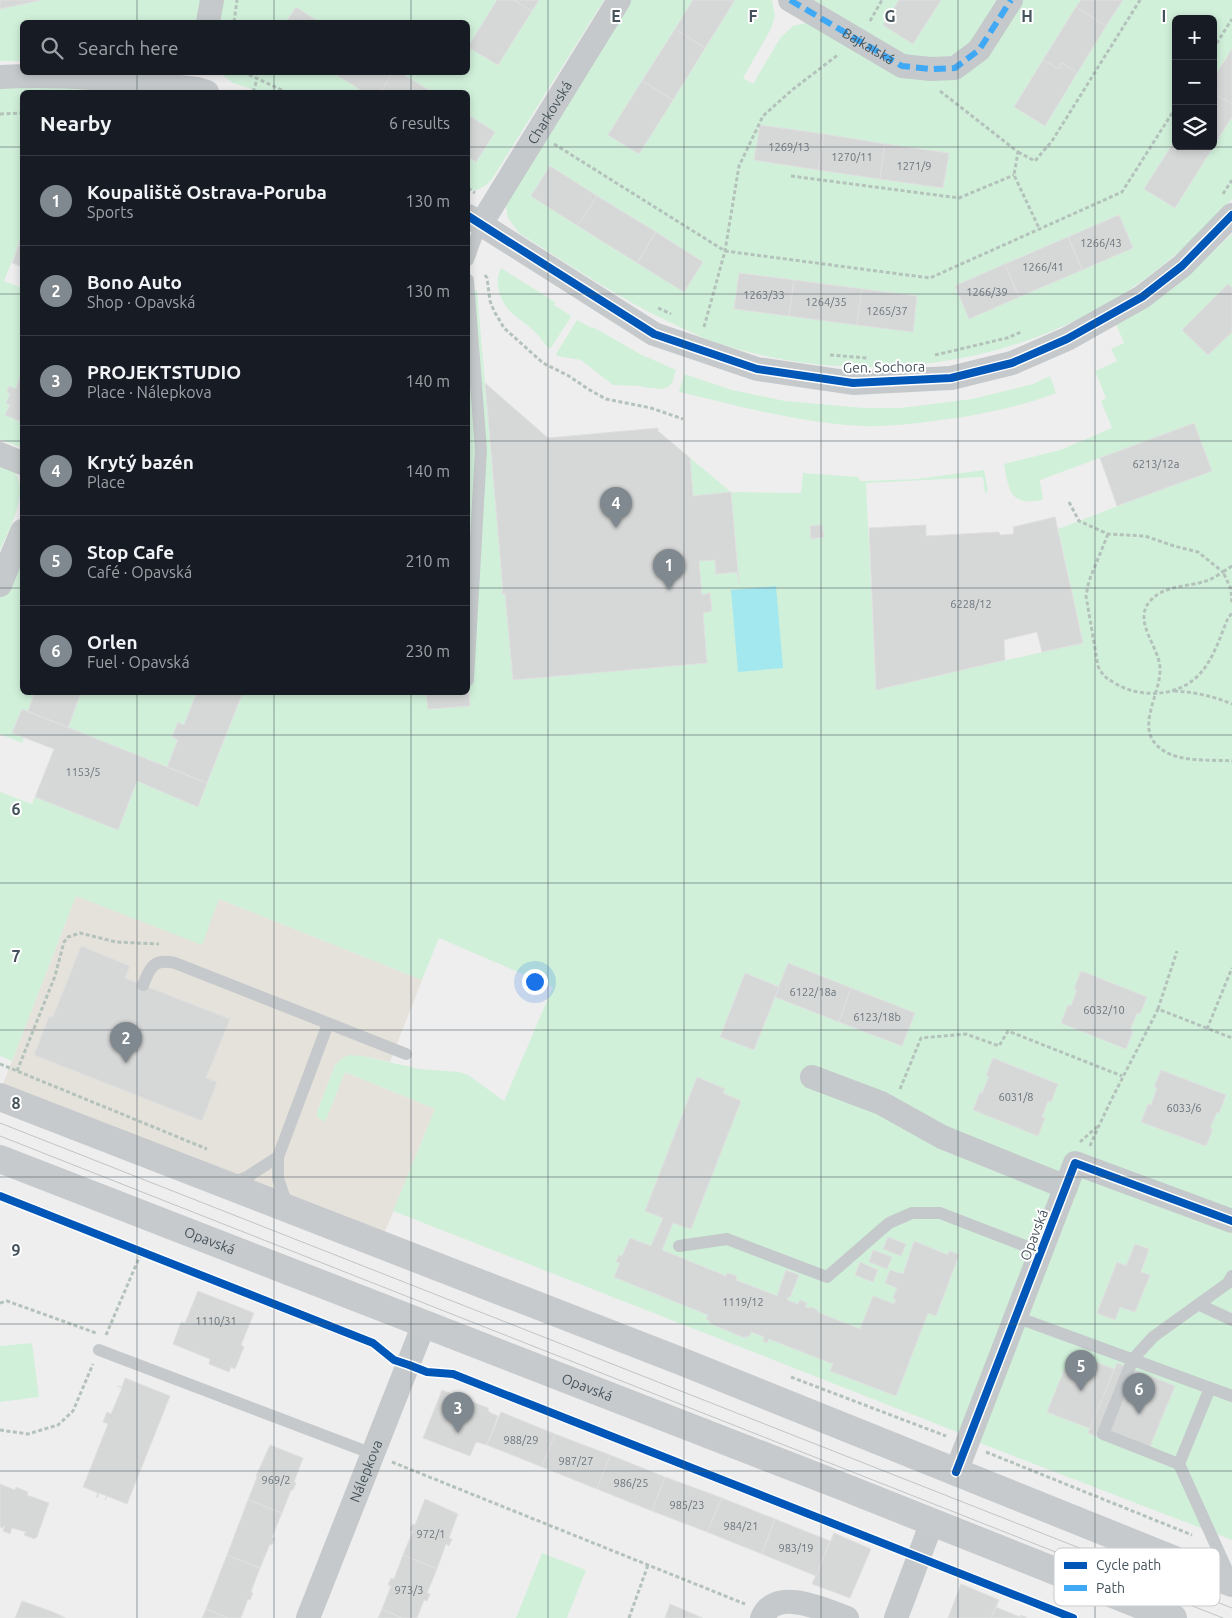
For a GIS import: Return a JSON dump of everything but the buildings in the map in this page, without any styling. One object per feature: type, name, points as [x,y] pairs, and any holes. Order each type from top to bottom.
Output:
[{"type":"main road","points":[[0,1097],[674,1359],[1147,1548]]},
{"type":"main road","name":"Opavská","points":[[0,1159],[1054,1571]]},
{"type":"main road","points":[[1220,1577],[1232,1582]]},
{"type":"main road","name":"Opavská","points":[[1143,1606],[1173,1618]]},
{"type":"street","points":[[208,20],[212,0]]},
{"type":"street","name":"Charkovská","points":[[474,220],[537,133],[619,0]]},
{"type":"street","name":"Bajkalská","points":[[790,0],[902,66],[932,69],[954,68],[979,50],[1011,0]]},
{"type":"street","points":[[0,77],[32,75],[201,85]]},
{"type":"street","name":"Gen. Sochora","points":[[474,220],[654,334],[757,369],[853,383],[951,378],[1012,362],[1067,339],[1142,297],[1182,266],[1226,208]]},
{"type":"street","points":[[0,454],[20,462]]},
{"type":"street","points":[[0,585],[20,536]]},
{"type":"street","points":[[812,1077],[881,1103],[942,1137],[1066,1187]]},
{"type":"street","points":[[1081,1154],[1232,1221]]},
{"type":"street","name":"Opavská","points":[[956,1472],[1075,1163],[1081,1154]]},
{"type":"street","name":"Nálepkova","points":[[308,1618],[424,1324]]},
{"type":"street","points":[[896,1618],[932,1522]]},
{"type":"street","points":[[763,1615],[770,1608],[782,1603],[802,1602],[847,1618]]},
{"type":"lane","points":[[470,247],[474,220]]},
{"type":"lane","points":[[470,306],[481,450],[470,645]]},
{"type":"lane","points":[[143,985],[148,972],[154,964],[162,962],[180,964],[406,1054]]},
{"type":"lane","points":[[289,1210],[278,1178],[278,1157],[328,1024]]},
{"type":"lane","points":[[227,1186],[247,1178],[278,1157]]},
{"type":"lane","points":[[679,1246],[727,1239],[828,1277],[889,1223],[912,1213],[940,1213],[1041,1252]]},
{"type":"lane","points":[[1217,1548],[1179,1464],[1104,1434],[1133,1359],[1153,1337],[1231,1281]]},
{"type":"lane","points":[[1200,1305],[1232,1320]]},
{"type":"lane","points":[[1016,1317],[1232,1396]]},
{"type":"lane","points":[[99,1350],[373,1454]]},
{"type":"lane","points":[[1179,1464],[1210,1388]]},
{"type":"lane","points":[[1220,1555],[1232,1582]]},
{"type":"path","points":[[234,20],[237,0]]},
{"type":"path","points":[[932,69],[933,86],[1018,152],[1035,161],[1052,141],[1140,0]]},
{"type":"path","points":[[1217,42],[1232,19]]},
{"type":"path","points":[[703,331],[726,251],[739,166],[763,116],[792,90],[857,40]]},
{"type":"path","points":[[248,75],[281,90]]},
{"type":"path","points":[[254,90],[257,80]]},
{"type":"path","points":[[0,114],[20,113]]},
{"type":"path","points":[[537,133],[726,251],[930,278],[1122,192],[1172,113]]},
{"type":"path","points":[[1018,152],[1014,175],[1040,228]]},
{"type":"path","points":[[791,176],[959,198],[1014,175]]},
{"type":"path","points":[[1226,208],[1232,180]]},
{"type":"path","points":[[484,273],[487,278],[490,301],[504,328],[543,362],[606,399],[651,408],[683,419]]},
{"type":"path","points":[[652,305],[678,318]]},
{"type":"path","points":[[930,356],[1006,338],[1023,332]]},
{"type":"path","points":[[828,355],[872,359]]},
{"type":"path","points":[[1069,502],[1079,520],[1108,534],[1145,536],[1198,552],[1223,572],[1230,589],[1232,604]]},
{"type":"path","points":[[1108,534],[1089,581],[1086,596],[1098,666],[1101,672],[1106,678],[1128,691],[1155,694],[1173,691],[1187,692],[1217,698],[1232,704]]},
{"type":"path","points":[[1232,566],[1207,581],[1168,589],[1150,601],[1144,620],[1158,654],[1160,667],[1160,680],[1148,725],[1153,741],[1167,754],[1185,758],[1232,762]]},
{"type":"path","points":[[1173,691],[1192,681],[1204,668],[1214,653],[1228,618],[1232,613]]},
{"type":"path","points":[[17,1071],[54,976],[64,942],[68,937],[80,933],[116,942],[163,945]]},
{"type":"path","points":[[1081,1154],[1098,1126],[1122,1076],[1134,1058],[1158,1010],[1177,952]]},
{"type":"path","points":[[1206,1029],[1232,968]]},
{"type":"path","points":[[1158,1010],[1232,1038]]},
{"type":"path","points":[[899,1091],[921,1038],[966,1034],[999,1046],[1008,1031],[1122,1076]]},
{"type":"path","points":[[1081,1154],[1098,1126]]},
{"type":"path","points":[[134,1248],[151,1255]]},
{"type":"path","points":[[0,1303],[7,1301],[96,1333]]},
{"type":"path","points":[[373,1454],[648,1565],[763,1615]]},
{"type":"path","points":[[629,1618],[648,1565]]},
{"type":"shaded area","points":[[76,896],[219,899],[422,980],[390,1062],[363,1056],[344,1057],[335,1065],[317,1112],[317,1117],[325,1121],[345,1072],[435,1109],[384,1234],[3,1084]]},
{"type":"green space","points":[[0,0],[203,0],[200,20],[20,20],[20,61],[0,61]]},
{"type":"green space","points":[[220,0],[604,0],[492,179],[481,188],[470,191],[470,90],[256,90],[233,83],[223,75],[470,75],[470,20],[217,20]]},
{"type":"green space","points":[[627,0],[772,0],[775,16],[771,29],[743,78],[753,84],[780,38],[793,26],[809,22],[931,80],[1021,0],[1232,0],[1232,199],[1191,242],[1125,292],[1072,322],[1015,345],[956,359],[896,366],[835,366],[774,358],[706,339],[641,308],[519,233],[508,218],[505,201]]},
{"type":"green space","points":[[814,0],[1001,0],[965,50],[943,61],[906,57]]},
{"type":"green space","points":[[0,84],[127,90],[20,90],[20,241],[4,281],[20,287],[20,447],[0,439]]},
{"type":"green space","points":[[1232,234],[1232,1540],[972,1440],[957,1432],[393,1211],[435,1109],[345,1072],[325,1122],[317,1117],[317,1112],[335,1065],[344,1057],[350,1055],[363,1056],[419,1069],[459,1072],[468,1075],[504,1101],[553,987],[439,938],[422,980],[219,899],[202,945],[76,896],[12,1061],[0,1056],[0,792],[32,804],[35,797],[118,830],[137,781],[198,806],[242,695],[470,695],[470,291],[477,290],[485,383],[548,438],[658,428],[658,431],[731,492],[801,493],[803,473],[859,477],[859,481],[866,481],[917,479],[984,470],[988,491],[985,494],[983,477],[866,483],[876,689],[1083,643],[1058,529],[1211,470],[1194,423],[1040,480],[1043,500],[1024,501],[1017,499],[1010,489],[1004,464],[1060,450],[1112,428],[1101,401],[1106,398],[1095,371],[1117,361],[1111,349],[1124,343],[1116,324],[1184,279]]},
{"type":"green space","points":[[501,268],[555,302],[554,305],[570,315],[571,317],[550,349],[531,328],[513,315],[504,304],[498,284]]},
{"type":"green space","points":[[577,320],[640,354],[676,370],[672,383],[662,389],[613,385],[581,360],[557,356],[556,354]]},
{"type":"green space","points":[[684,374],[732,390],[785,401],[864,408],[900,408],[972,399],[1033,384],[1050,376],[1056,393],[996,411],[965,417],[898,425],[862,426],[793,418],[679,392]]},
{"type":"green space","points":[[0,457],[12,468],[18,477],[20,487],[17,509],[0,551]]},
{"type":"green space","points":[[20,542],[20,695],[34,695],[28,711],[22,709],[13,732],[24,737],[22,743],[0,734],[0,595]]},
{"type":"green space","points":[[80,695],[196,695],[184,725],[178,723],[172,736],[178,740],[167,767],[68,728]]},
{"type":"green space","points":[[32,1343],[39,1397],[0,1402],[0,1346]]},
{"type":"green space","points":[[542,1553],[586,1570],[567,1618],[516,1618]]},
{"type":"water","points":[[776,586],[783,668],[738,672],[731,590]]},
{"type":"tram line","points":[[0,1123],[1080,1548]]},
{"type":"tram line","points":[[0,1136],[1054,1551]]},
{"type":"tram line","points":[[1220,1603],[1232,1608]]},
{"type":"tram line","points":[[1193,1606],[1223,1618]]},
{"type":"marked path","points":[[790,0],[902,66],[931,69],[955,68],[979,50],[1011,0]]},
{"type":"cycle path","points":[[470,217],[654,334],[757,369],[853,383],[951,378],[1012,363],[1067,339],[1142,297],[1182,266],[1232,215]]},
{"type":"cycle path","points":[[956,1472],[1075,1163],[1232,1221]]},
{"type":"cycle path","points":[[0,1196],[373,1343],[394,1360],[427,1372],[453,1374],[1073,1618]]},
{"type":"place","name":"Krytý bazén","points":[[616,528]]},
{"type":"place","name":"Koupaliště Ostrava-Poruba","points":[[669,590]]},
{"type":"place","name":"Bono Auto","points":[[126,1063]]},
{"type":"place","name":"Stop Cafe","points":[[1081,1391]]},
{"type":"place","name":"Orlen","points":[[1139,1414]]},
{"type":"place","name":"PROJEKTSTUDIO","points":[[458,1433]]}]
